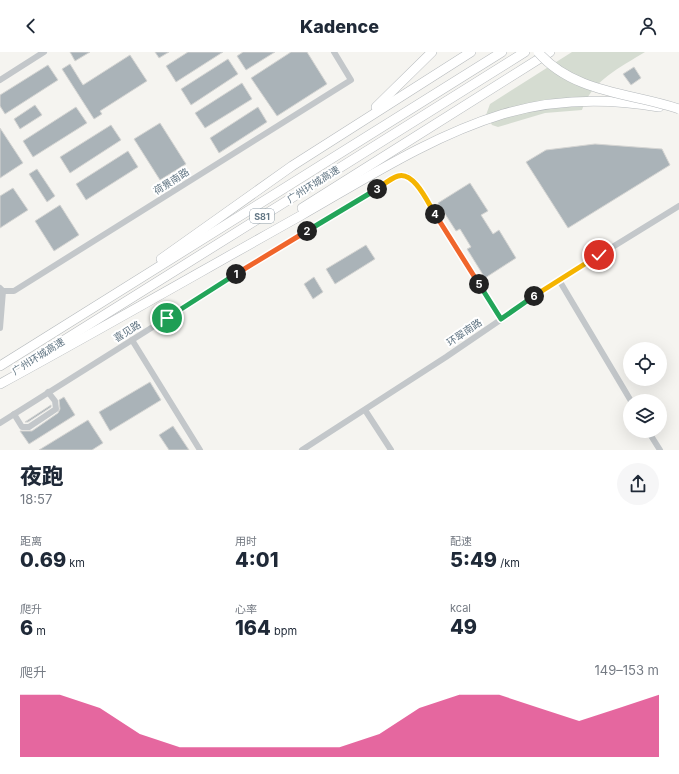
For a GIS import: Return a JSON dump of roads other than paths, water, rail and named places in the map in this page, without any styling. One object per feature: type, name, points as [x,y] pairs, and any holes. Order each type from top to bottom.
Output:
[{"type":"highway","points":[[333,140],[377,105],[432,52]]},
{"type":"highway","name":"广州环城高速","points":[[0,366],[502,52]]},
{"type":"highway","name":"广州环城高速","points":[[0,380],[524,52]]},
{"type":"highway","points":[[538,52],[559,71],[580,82],[679,110]]},
{"type":"highway","points":[[192,276],[550,52]]},
{"type":"highway","points":[[0,366],[100,302],[245,198],[470,53]]},
{"type":"highway","points":[[0,384],[401,159],[456,131],[491,118],[536,106],[576,102],[632,104],[679,110]]},
{"type":"street","points":[[0,80],[44,52]]},
{"type":"street","name":"荷景南路","points":[[2,290],[14,292],[352,80],[334,52]]},
{"type":"street","name":"喜见路","points":[[0,423],[399,175],[407,176],[414,181],[501,319]]},
{"type":"street","name":"环翠南路","points":[[302,450],[365,410],[559,280],[679,206]]},
{"type":"street","points":[[559,280],[626,394]]},
{"type":"street","points":[[0,328],[2,290]]},
{"type":"street","points":[[132,340],[200,450]]},
{"type":"street","points":[[14,414],[22,427],[29,427],[56,409],[55,401],[48,392]]},
{"type":"street","points":[[365,410],[391,450]]},
{"type":"street","points":[[652,438],[660,450]]}]
